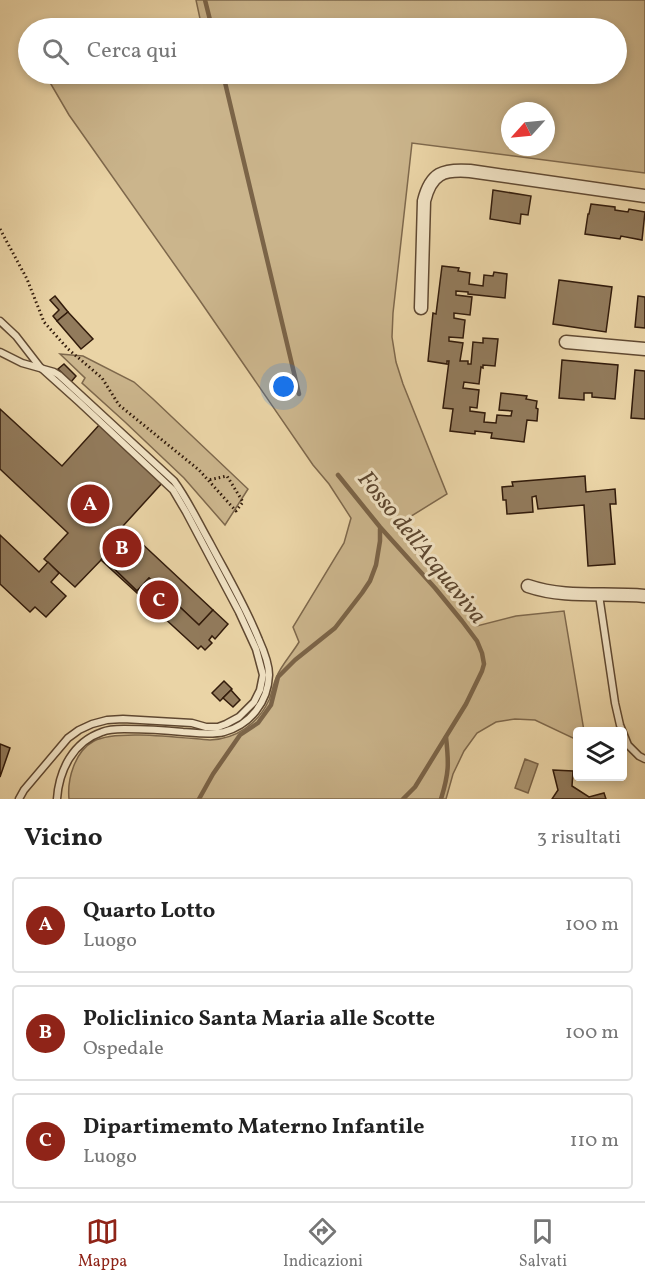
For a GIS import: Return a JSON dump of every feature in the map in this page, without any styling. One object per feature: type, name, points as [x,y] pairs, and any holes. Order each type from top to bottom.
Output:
[{"type":"street","points":[[421,308],[424,201],[428,186],[443,172],[470,171],[645,196]]},
{"type":"street","points":[[566,342],[645,349]]},
{"type":"street","points":[[528,586],[561,593],[645,596]]},
{"type":"lane","points":[[0,321],[16,336],[40,367],[173,490],[251,636],[260,658],[263,675],[260,690],[254,702],[239,717],[218,727],[206,727],[192,723],[123,719],[107,720],[79,730],[68,738],[24,790],[20,799]]},
{"type":"lane","points":[[0,352],[22,363],[40,367],[58,375],[164,471],[179,488],[248,613],[261,645],[268,676],[265,696],[259,708],[245,721],[227,731],[209,734],[116,729],[103,731],[90,737],[75,749],[65,765],[57,799]]},
{"type":"lane","points":[[599,595],[620,725],[628,745],[645,759]]},
{"type":"path","points":[[0,228],[27,279],[44,322],[68,349],[102,378],[119,405],[199,470],[215,488],[236,511],[243,502],[227,476],[208,480]]},
{"type":"shaded area","points":[[196,0],[645,0],[645,173],[513,156],[555,156],[555,102],[501,102],[501,154],[412,143],[393,313],[392,337],[396,362],[447,494],[400,523],[477,626],[516,616],[564,611],[583,727],[573,727],[573,738],[535,720],[515,719],[496,722],[477,733],[464,751],[453,774],[446,799],[69,799],[69,783],[77,758],[94,741],[104,737],[133,735],[220,739],[245,729],[252,723],[264,709],[278,673],[299,642],[293,627],[344,543],[351,518],[69,115],[51,84],[627,84],[627,18],[200,18]]},
{"type":"shaded area","points":[[60,354],[83,356],[134,382],[248,489],[225,525],[184,478],[82,383],[85,378]]},
{"type":"shaded area","points":[[525,759],[538,764],[528,793],[515,788]]},
{"type":"building","points":[[493,190],[531,196],[528,215],[521,214],[520,224],[490,219]]},
{"type":"building","points":[[591,204],[615,207],[615,210],[628,212],[629,209],[645,212],[642,240],[585,234]]},
{"type":"building","points":[[442,266],[459,268],[458,271],[470,273],[469,284],[483,286],[484,275],[493,276],[494,272],[507,274],[505,298],[456,291],[456,295],[472,297],[470,315],[454,313],[454,318],[465,320],[463,338],[449,337],[449,341],[463,343],[460,361],[468,361],[468,364],[471,364],[473,342],[483,343],[483,338],[498,339],[495,366],[483,365],[479,384],[464,382],[463,388],[479,390],[477,408],[470,407],[470,411],[485,413],[484,422],[496,423],[497,415],[511,416],[512,411],[499,410],[501,393],[527,396],[526,399],[537,401],[537,421],[527,420],[524,442],[491,438],[492,433],[475,431],[475,434],[450,431],[453,409],[443,408],[449,361],[447,364],[428,361],[433,313],[436,314]]},
{"type":"building","points":[[559,280],[612,287],[606,332],[553,324]]},
{"type":"building","points":[[55,296],[68,312],[57,321],[53,316],[59,310],[50,300]]},
{"type":"building","points":[[638,296],[645,297],[645,328],[635,327]]},
{"type":"building","points":[[68,312],[93,339],[81,349],[57,321]]},
{"type":"building","points":[[562,360],[618,365],[615,399],[592,397],[592,393],[584,393],[584,400],[559,398]]},
{"type":"building","points":[[64,364],[76,376],[71,382],[58,369]]},
{"type":"building","points":[[635,370],[645,371],[645,419],[631,418]]},
{"type":"building","points":[[0,409],[62,466],[100,424],[163,482],[123,526],[213,610],[199,625],[149,578],[137,591],[103,558],[75,587],[44,559],[68,533],[0,469]]},
{"type":"building","points":[[585,476],[586,492],[615,489],[616,504],[610,504],[615,564],[588,566],[584,505],[538,509],[536,496],[532,497],[533,512],[507,514],[502,487],[513,486],[512,482]]},
{"type":"building","points":[[0,535],[39,572],[48,562],[59,573],[51,582],[66,596],[46,617],[35,607],[30,612],[0,584]]},
{"type":"building","points":[[103,558],[137,591],[149,578],[199,625],[213,610],[228,624],[215,639],[212,636],[209,640],[212,643],[205,650],[201,646],[198,649],[101,560]]},
{"type":"building","points":[[224,681],[232,689],[220,701],[212,693]]},
{"type":"building","points":[[231,690],[240,700],[233,707],[223,698]]},
{"type":"building","points":[[0,744],[10,748],[0,777]]},
{"type":"building","points":[[553,770],[573,771],[572,786],[589,797],[604,793],[606,799],[552,799],[558,790]]},
{"type":"waterway","name":"Fosso dell'Acquaviva","points":[[205,0],[210,18]]},
{"type":"waterway","name":"Fosso dell'Acquaviva","points":[[225,84],[299,394]]},
{"type":"waterway","name":"Fosso dell'Acquaviva","points":[[338,475],[462,621],[477,641],[482,653],[484,664],[482,671],[466,704],[415,787],[403,799]]},
{"type":"waterway","points":[[199,799],[240,735],[258,723],[271,705],[278,677],[295,660],[335,628],[362,593],[376,565],[380,529]]},
{"type":"waterway","points":[[441,799],[448,768],[446,737]]},
{"type":"place","name":"Quarto Lotto","points":[[90,504]]},
{"type":"place","name":"Policlinico Santa Maria alle Scotte","points":[[122,548]]},
{"type":"place","name":"Dipartimemto Materno Infantile","points":[[159,600]]}]
